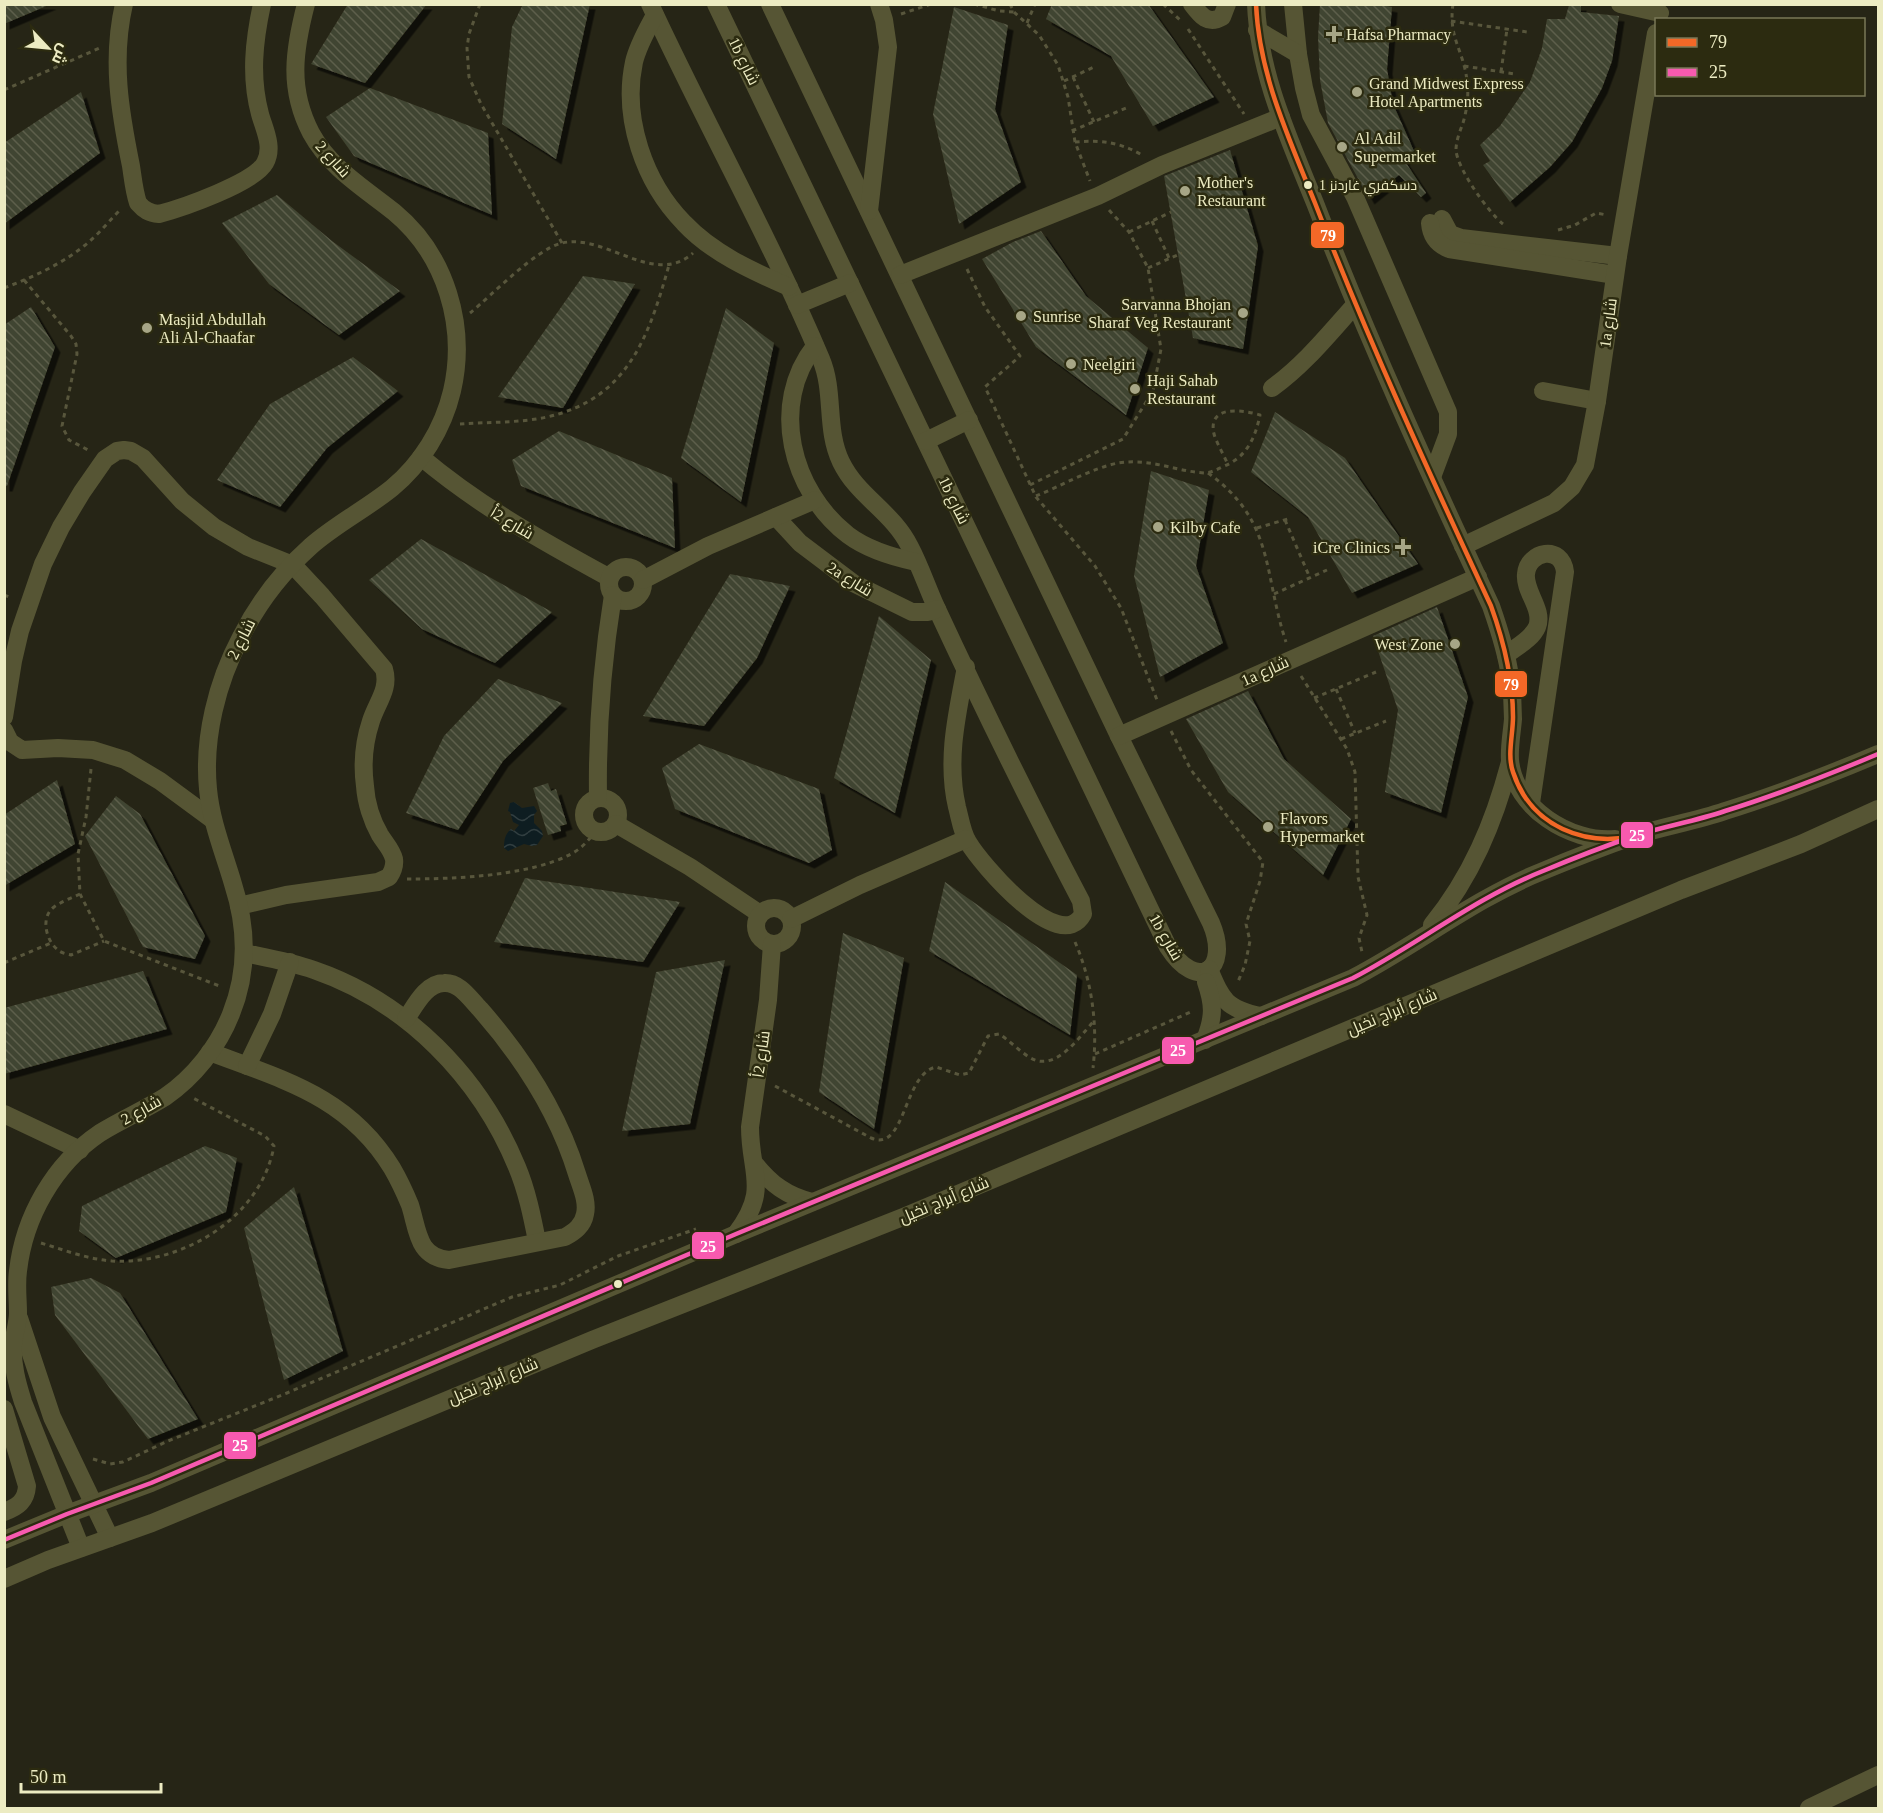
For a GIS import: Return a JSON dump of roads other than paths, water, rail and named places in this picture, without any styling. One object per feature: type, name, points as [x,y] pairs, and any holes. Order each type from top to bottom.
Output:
[{"type":"street","points":[[124,4],[117,40],[118,92],[135,195],[138,203],[144,209],[159,214],[227,189],[255,174],[265,163],[269,147],[258,106],[254,71],[256,36],[262,4]]},
{"type":"street","name":"شارع 2","points":[[81,1548],[17,1382],[11,1319],[25,1239],[32,1218],[46,1191],[65,1165],[96,1136],[176,1089],[210,1052],[231,1014],[238,993],[244,953],[243,929],[239,906],[213,820],[208,789],[211,727],[217,697],[235,649],[254,613],[272,588],[328,532],[393,487],[421,457],[440,426],[454,376],[457,351],[455,326],[446,284],[425,246],[397,215],[333,164],[311,132],[297,96],[295,77],[296,43],[306,4]]},
{"type":"street","name":"1b شارع","points":[[716,4],[1168,947],[1188,970],[1195,972],[1206,970]]},
{"type":"street","points":[[770,4],[1119,736],[1216,934],[1218,956],[1206,970],[1215,995],[1212,1022],[1205,1040]]},
{"type":"street","points":[[1192,4],[1204,18],[1210,21],[1222,16],[1227,4]]},
{"type":"street","points":[[1256,4],[1257,30],[1267,75],[1281,117],[1354,306],[1491,606],[1510,675],[1513,718],[1510,761],[1492,823],[1479,853],[1445,909],[1425,934]]},
{"type":"street","points":[[1293,4],[1298,54],[1311,116],[1355,197],[1448,412],[1448,434],[1432,477]]},
{"type":"street","points":[[1620,4],[1660,12]]},
{"type":"street","points":[[652,10],[634,61],[631,90],[633,120],[640,149],[651,176],[665,201],[684,223],[706,242],[746,267],[789,287]]},
{"type":"street","points":[[652,10],[789,287],[815,346],[828,382],[833,441],[839,459],[849,477],[862,492],[897,525],[911,549],[937,609],[966,667],[1051,843],[1081,901],[1083,914],[1075,925],[1068,927],[1059,925],[1017,899],[997,881],[966,839],[956,805],[952,770],[953,734],[966,667]]},
{"type":"street","points":[[869,211],[887,60],[887,33],[882,12]]},
{"type":"street","points":[[1257,30],[1298,54]]},
{"type":"street","name":"1a شارع","points":[[1463,546],[1554,503],[1568,491],[1580,476],[1585,465],[1655,39]]},
{"type":"street","points":[[900,275],[1098,196],[1162,165],[1281,117]]},
{"type":"street","points":[[1615,275],[1449,249],[1435,240],[1436,221],[1450,234],[1461,238],[1618,256]]},
{"type":"street","points":[[797,305],[850,283]]},
{"type":"street","points":[[1272,388],[1309,358],[1354,306]]},
{"type":"street","points":[[815,346],[805,359],[793,386],[790,426],[794,452],[802,477],[815,500],[849,535],[870,548],[892,557],[916,562]]},
{"type":"street","points":[[1543,391],[1597,401]]},
{"type":"street","points":[[926,441],[969,420]]},
{"type":"street","points":[[4,717],[20,631],[43,564],[76,501],[105,459],[117,451],[131,450],[138,453],[182,501],[209,524],[248,547],[293,565],[384,669],[387,684],[372,719],[363,765],[370,811],[394,858],[393,870],[389,877],[378,882],[286,894],[239,906]]},
{"type":"street","name":"شارع 2أ","points":[[421,457],[491,510],[611,587]]},
{"type":"street","points":[[643,580],[708,546],[815,500]]},
{"type":"street","name":"2a شارع","points":[[776,517],[800,543],[853,583],[912,612],[928,612],[937,609]]},
{"type":"street","points":[[1506,655],[1533,634],[1539,620],[1527,584],[1527,569],[1537,557],[1548,553],[1555,554],[1560,559],[1564,572],[1531,804]]},
{"type":"street","points":[[598,798],[599,696],[611,587],[613,572],[627,566],[640,573],[643,580],[641,592],[636,597],[624,601],[611,587]]},
{"type":"street","name":"1a شارع","points":[[1119,736],[1478,577]]},
{"type":"street","points":[[4,730],[10,741],[22,750],[76,748],[105,753],[144,770],[213,820]]},
{"type":"street","points":[[4,1540],[151,1483],[812,1202],[1261,1016],[1371,968],[1504,888],[1541,871],[1638,835],[1770,796],[1878,754]]},
{"type":"street","points":[[1510,761],[1518,783],[1531,804],[1552,824],[1580,836],[1609,840],[1638,835]]},
{"type":"street","points":[[598,798],[610,801],[615,805],[618,818],[616,824],[607,832],[595,832],[589,829],[583,818],[586,805],[598,798]]},
{"type":"street","name":"شارع أبراج نخيل","points":[[4,1579],[163,1518],[592,1340],[903,1217],[1681,890],[1802,844],[1878,809]]},
{"type":"street","points":[[616,824],[690,867],[760,914]]},
{"type":"street","points":[[791,919],[860,885],[966,839]]},
{"type":"street","points":[[774,908],[784,911],[791,919],[789,937],[784,941],[772,944],[762,939],[757,930],[756,925],[760,914],[764,911],[774,908]]},
{"type":"street","name":"شارع 2أ","points":[[736,1234],[746,1222],[756,1194],[757,1179],[750,1126],[768,1000],[772,944]]},
{"type":"street","points":[[244,953],[290,962],[340,980],[385,1004],[434,1044],[460,1071],[483,1101],[502,1134],[518,1168],[530,1204],[537,1241]]},
{"type":"street","points":[[247,1066],[272,1014],[290,962]]},
{"type":"street","points":[[210,1052],[303,1087],[337,1108],[367,1136],[396,1177],[410,1205],[421,1242],[432,1256],[448,1260],[565,1237],[572,1233],[584,1220],[586,1212],[584,1196],[557,1121],[538,1086],[516,1053],[458,987],[443,982],[428,989],[405,1019]]},
{"type":"street","points":[[1215,995],[1236,1008],[1261,1016]]},
{"type":"street","points":[[4,1114],[80,1150]]},
{"type":"street","points":[[755,1164],[774,1185],[786,1193],[812,1202]]},
{"type":"street","name":"شارع 2","points":[[11,1319],[72,1460],[110,1538]]},
{"type":"street","points":[[4,1409],[27,1486],[25,1498],[21,1503],[4,1512]]},
{"type":"street","points":[[1809,1809],[1878,1775]]},
{"type":"water","points":[[514,802],[522,808],[534,806],[537,811],[534,815],[534,823],[542,831],[543,836],[537,845],[524,844],[508,851],[504,848],[506,835],[519,825],[513,822],[508,811],[510,803]]},
{"type":"place","name":"Hafsa Pharmacy","points":[[1334,34]]},
{"type":"place","name":"Grand Midwest Express Hotel Apartments","points":[[1357,92]]},
{"type":"place","name":"Al Adil Supermarket","points":[[1342,147]]},
{"type":"place","name":"دسكفري غاردنز 1","points":[[1308,185]]},
{"type":"place","name":"Mother's Restaurant","points":[[1185,191]]},
{"type":"place","name":"Sarvanna Bhojan Sharaf Veg Restaurant","points":[[1243,313]]},
{"type":"place","name":"Sunrise","points":[[1021,316]]},
{"type":"place","name":"Masjid Abdullah Ali Al-Chaafar","points":[[147,328]]},
{"type":"place","name":"Neelgiri","points":[[1071,364]]},
{"type":"place","name":"Haji Sahab Restaurant","points":[[1135,389]]},
{"type":"place","name":"Kilby Cafe","points":[[1158,527]]},
{"type":"place","name":"iCre Clinics","points":[[1403,547]]},
{"type":"place","name":"West Zone","points":[[1455,644]]},
{"type":"place","name":"Flavors Hypermarket","points":[[1268,827]]}]
